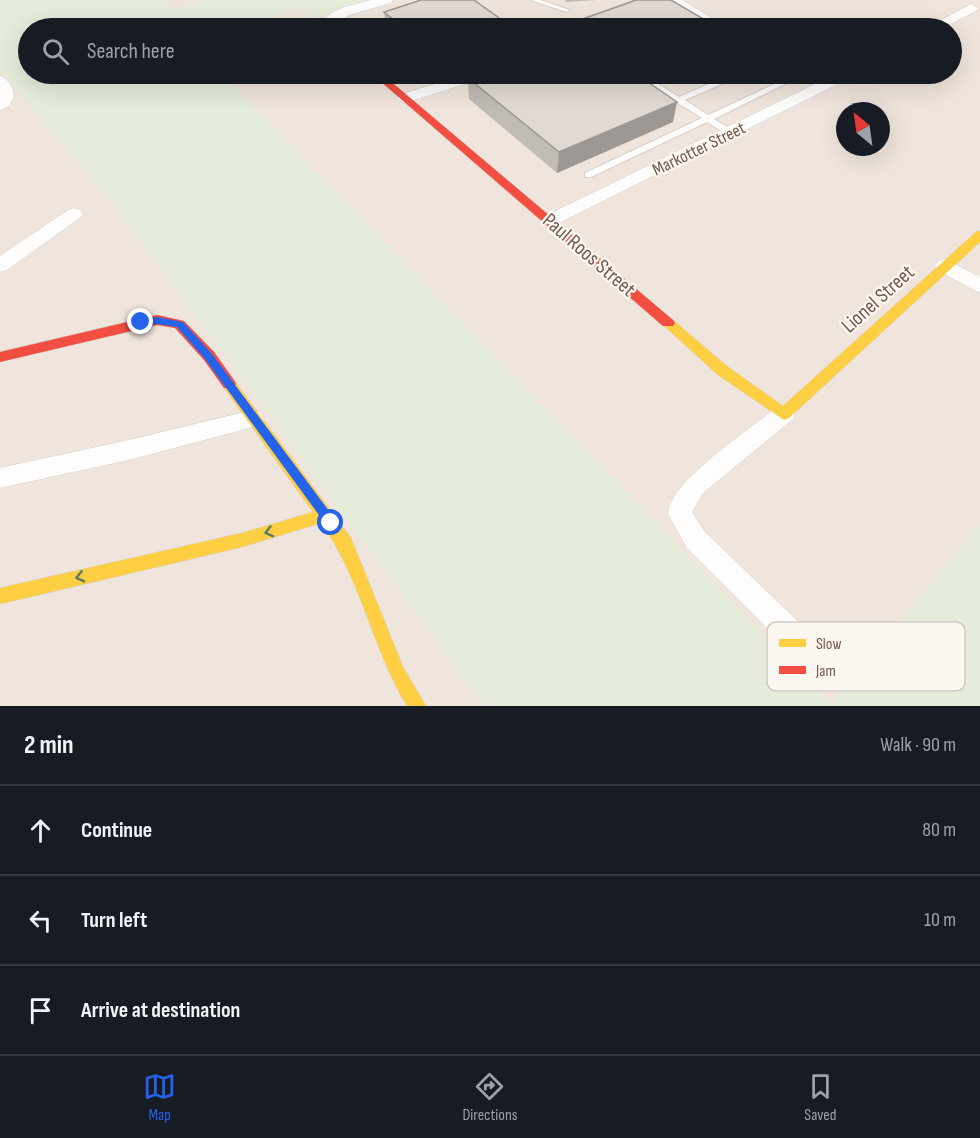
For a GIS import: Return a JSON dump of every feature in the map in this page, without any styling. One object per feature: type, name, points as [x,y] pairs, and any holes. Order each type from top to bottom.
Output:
[{"type":"street","points":[[337,18],[344,12],[386,0]]},
{"type":"street","points":[[672,0],[704,18]]},
{"type":"street","points":[[952,0],[975,10]]},
{"type":"street","points":[[956,18],[975,10]]},
{"type":"street","points":[[0,105],[6,98],[3,84]]},
{"type":"street","name":"Paul Roos Street","points":[[389,84],[723,370],[784,414]]},
{"type":"street","points":[[405,98],[450,84]]},
{"type":"street","points":[[820,84],[824,86]]},
{"type":"street","name":"Markotter Street","points":[[549,221],[828,84]]},
{"type":"street","points":[[0,265],[74,214]]},
{"type":"street","name":"Lionel Street","points":[[784,414],[980,235]]},
{"type":"street","points":[[945,266],[980,286]]},
{"type":"street","points":[[0,357],[115,327],[157,320],[179,324],[209,356],[345,543],[355,561],[370,606],[402,685],[417,706]]},
{"type":"street","points":[[780,622],[696,540],[680,514],[680,507],[695,486],[784,414]]},
{"type":"street","points":[[0,478],[133,449],[253,419]]},
{"type":"street","points":[[0,596],[242,540],[325,515]]},
{"type":"lane","points":[[533,0],[567,10]]},
{"type":"lane","points":[[655,84],[731,133]]},
{"type":"lane","points":[[679,100],[715,84]]},
{"type":"lane","points":[[588,175],[780,84]]},
{"type":"shaded area","points":[[0,0],[980,0],[980,706],[0,706]]},
{"type":"green space","points":[[0,0],[162,0],[170,10],[208,0],[370,0],[316,18],[312,18],[300,8],[269,18],[18,18],[18,84],[232,84],[767,638],[767,691],[818,691],[832,705],[843,691],[965,691],[965,622],[900,622],[980,524],[980,706],[485,706],[106,194],[0,71]]},
{"type":"building","points":[[421,0],[474,0],[499,18],[392,18],[384,12]]},
{"type":"building","points":[[636,0],[671,0],[702,18],[586,18]]},
{"type":"building","points":[[475,84],[651,84],[677,102],[559,152]]},
{"type":"traffic: slow","points":[[668,323],[723,371],[784,414],[980,235]]},
{"type":"traffic: slow","points":[[229,384],[345,543],[397,673],[417,706]]},
{"type":"traffic: slow","points":[[0,596],[242,540],[325,515]]},
{"type":"traffic: jam","points":[[389,84],[668,323]]},
{"type":"traffic: jam","points":[[0,357],[157,320],[179,324],[209,356],[229,384]]},
{"type":"route","points":[[141,322],[157,320],[179,324],[209,356],[331,523]]}]
